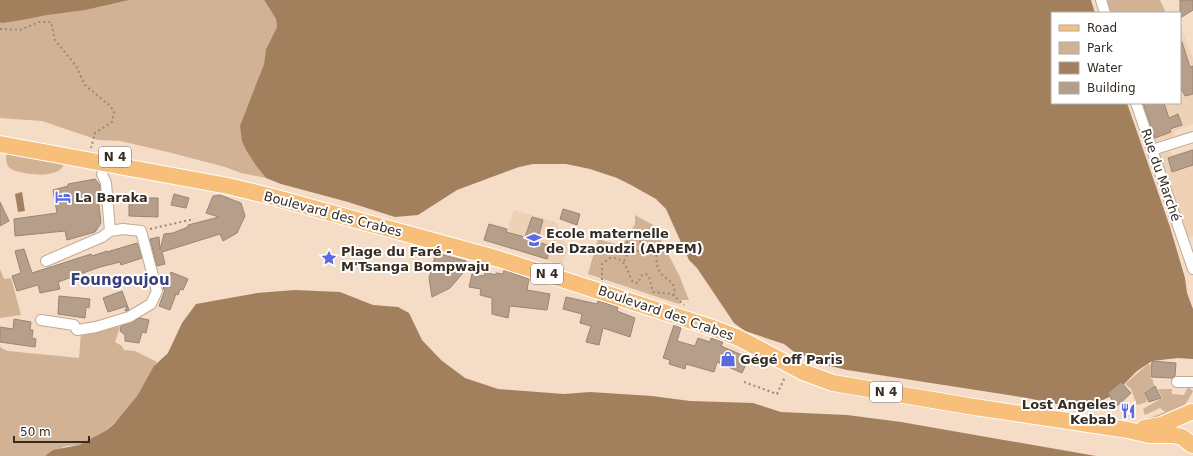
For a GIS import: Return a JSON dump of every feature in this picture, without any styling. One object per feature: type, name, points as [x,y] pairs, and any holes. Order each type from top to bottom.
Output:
[{"type":"main road","name":"Boulevard des Crabes","points":[[0,135],[178,171],[210,179],[228,186]]},
{"type":"main road","name":"Boulevard des Crabes","points":[[0,144],[228,186],[492,257],[630,300],[739,338],[803,372],[833,383],[968,406],[1128,430],[1149,435],[1164,434],[1182,437],[1193,446]]},
{"type":"main road","name":"Boulevard des Crabes","points":[[1128,430],[1155,427],[1192,411]]},
{"type":"main road","points":[[1192,411],[1186,425],[1189,439],[1193,446]]},
{"type":"street","points":[[1101,0],[1105,12]]},
{"type":"street","name":"Rue du Marché","points":[[1136,104],[1152,150],[1188,241],[1193,269]]},
{"type":"street","points":[[1152,150],[1193,137]]},
{"type":"street","points":[[102,174],[106,183],[110,231]]},
{"type":"street","points":[[41,320],[74,325],[76,330],[96,327],[130,317],[151,304],[157,291],[141,231],[123,229],[110,231],[90,242],[46,261]]},
{"type":"street","points":[[1177,382],[1193,382]]},
{"type":"path","points":[[0,29],[20,30],[39,22],[51,22],[55,40],[76,66],[85,85],[114,111],[112,122],[95,133],[90,153]]},
{"type":"path","points":[[141,231],[194,219]]},
{"type":"path","points":[[624,261],[628,253],[625,247],[626,243],[631,237],[646,233]]},
{"type":"path","points":[[637,236],[641,241],[638,252],[644,256],[650,248],[655,250],[657,255],[658,270],[673,283],[675,290],[674,295]]},
{"type":"path","points":[[601,283],[603,276],[601,268],[606,261],[615,258],[624,261],[633,282],[638,283],[642,275],[646,274],[649,277],[653,292],[674,295],[684,305]]},
{"type":"path","points":[[744,382],[777,394],[787,372]]},
{"type":"shaded area","points":[[1181,28],[1193,58],[1193,124],[1174,131],[1175,136],[1154,142],[1140,104],[1181,104]]},
{"type":"shaded area","points":[[1193,148],[1193,236],[1186,238],[1158,155],[1170,151],[1172,155]]},
{"type":"shaded area","name":"Ecole maternelle de Dzaoudzi (APPEM)","points":[[514,210],[556,222],[568,249],[562,265],[502,246]]},
{"type":"green space","points":[[0,0],[264,0],[276,19],[277,27],[266,49],[264,64],[241,126],[257,167],[266,178],[241,173],[225,167],[120,141],[98,140],[42,121],[0,118]]},
{"type":"green space","points":[[1106,0],[1160,0],[1166,12],[1110,12]]},
{"type":"green space","points":[[11,152],[64,161],[62,167],[58,171],[42,174],[24,173],[11,169],[8,166],[6,155]]},
{"type":"green space","points":[[635,215],[653,225],[679,275],[689,300],[681,300],[679,304],[588,274],[598,239],[622,246],[635,224]]},
{"type":"green space","points":[[0,269],[4,279],[11,278],[21,315],[0,318]]},
{"type":"green space","points":[[116,326],[120,327],[115,342],[122,346],[124,350],[135,351],[157,362],[137,396],[122,415],[107,430],[79,445],[66,446],[45,456],[0,456],[0,345],[1,348],[8,351],[79,358],[81,333]]},
{"type":"green space","points":[[1148,364],[1151,365],[1150,377],[1153,380],[1154,386],[1145,392],[1147,402],[1137,405],[1131,389],[1125,384]]},
{"type":"green space","points":[[1188,387],[1193,391],[1184,406],[1179,411],[1167,417],[1143,423],[1144,420],[1165,412],[1160,408],[1145,415],[1143,409],[1162,398],[1158,389],[1172,389],[1172,394],[1184,395]]},
{"type":"water","points":[[0,0],[129,0],[85,10],[2,23],[0,22]]},
{"type":"water","points":[[264,0],[1091,0],[1095,12],[1051,12],[1051,104],[1127,104],[1170,227],[1185,278],[1187,293],[1193,309],[1193,359],[1178,358],[1152,361],[1137,371],[1113,395],[1099,402],[1066,406],[1027,398],[847,370],[826,365],[793,351],[784,344],[745,331],[734,323],[697,268],[689,260],[666,209],[656,199],[631,185],[617,178],[590,169],[566,164],[533,164],[519,167],[457,190],[418,215],[395,217],[348,202],[281,184],[266,178],[257,167],[242,141],[240,126],[264,64],[266,49],[277,27],[276,19]]},
{"type":"water","points":[[22,192],[25,211],[18,212],[15,194]]},
{"type":"water","points":[[295,290],[340,292],[373,305],[398,307],[409,313],[422,340],[441,360],[465,378],[498,389],[564,394],[590,392],[652,396],[690,401],[753,403],[781,412],[847,415],[901,422],[1096,456],[45,456],[53,450],[79,445],[107,430],[114,424],[137,396],[154,366],[168,353],[182,323],[196,304],[257,293]]},
{"type":"building","points":[[1180,0],[1193,0],[1193,10],[1181,17]]},
{"type":"building","points":[[1181,42],[1190,67],[1193,66],[1193,94],[1185,96],[1181,90]]},
{"type":"building","points":[[1143,104],[1164,104],[1169,118],[1178,114],[1182,125],[1170,129],[1171,132],[1155,138]]},
{"type":"building","points":[[1193,150],[1193,165],[1172,172],[1168,158]]},
{"type":"building","points":[[95,179],[100,185],[100,195],[98,197],[101,223],[95,232],[67,240],[65,231],[15,236],[14,219],[57,213],[53,190],[68,186],[68,184]]},
{"type":"building","points":[[174,194],[189,198],[186,208],[171,205]]},
{"type":"building","points":[[220,195],[241,203],[245,216],[237,233],[223,241],[220,234],[162,252],[165,264],[157,266],[150,239],[159,237],[160,250],[164,234],[173,233],[188,227],[188,225],[219,217],[206,213],[213,196]]},
{"type":"building","points":[[129,198],[158,198],[158,217],[129,216]]},
{"type":"building","points":[[0,202],[9,221],[0,226]]},
{"type":"building","points":[[563,209],[580,214],[577,225],[560,219]]},
{"type":"building","points":[[532,217],[543,220],[537,242],[551,246],[547,259],[484,240],[489,224],[507,229],[506,232],[525,237]]},
{"type":"building","points":[[137,243],[142,258],[121,265],[120,262],[100,267],[58,282],[60,289],[40,293],[38,285],[17,291],[12,276],[21,273],[15,251],[24,249],[32,273],[91,254],[92,256]]},
{"type":"building","points":[[436,253],[466,261],[463,273],[450,288],[432,297],[429,278]]},
{"type":"building","points":[[504,270],[529,279],[527,290],[550,294],[547,310],[510,306],[508,318],[492,314],[492,298],[480,295],[481,289],[469,287],[472,274],[484,276],[485,272],[495,275],[496,273],[503,274]]},
{"type":"building","points":[[171,272],[188,279],[183,290],[180,289],[178,295],[176,294],[170,310],[159,306],[165,290],[163,289]]},
{"type":"building","points":[[122,291],[129,310],[125,311],[127,306],[108,312],[103,298]]},
{"type":"building","points":[[59,296],[90,299],[89,308],[86,307],[85,318],[58,314]]},
{"type":"building","points":[[566,297],[597,304],[598,301],[618,307],[617,311],[635,318],[630,337],[603,328],[599,345],[586,342],[591,326],[580,323],[582,314],[563,309]]},
{"type":"building","points":[[140,318],[149,320],[146,333],[142,332],[139,343],[125,341],[125,335],[120,331],[121,326]]},
{"type":"building","points":[[14,319],[31,322],[30,330],[33,330],[32,338],[36,339],[35,347],[0,342],[0,327],[13,329]]},
{"type":"building","points":[[674,325],[681,328],[677,341],[695,346],[698,338],[710,342],[711,338],[723,342],[721,346],[749,358],[742,373],[717,362],[714,372],[686,364],[685,369],[669,364],[670,360],[663,358]]},
{"type":"building","points":[[1152,361],[1176,363],[1175,376],[1172,378],[1151,377]]},
{"type":"building","points":[[1121,382],[1131,393],[1116,407],[1108,393]]},
{"type":"building","points":[[1155,386],[1161,398],[1149,402],[1145,393]]},
{"type":"place","name":"La Baraka","points":[[63,197]]},
{"type":"place","name":"Ecole maternelle de Dzaoudzi (APPEM)","points":[[534,240]]},
{"type":"place","name":"Plage du Faré - M'Tsanga Bompwaju","points":[[329,258]]},
{"type":"place","name":"Gégé off Paris","points":[[728,359]]},
{"type":"place","name":"Lost Angeles Kebab","points":[[1128,411]]},
{"type":"district","name":"Foungoujou","points":[[120,280]]}]
